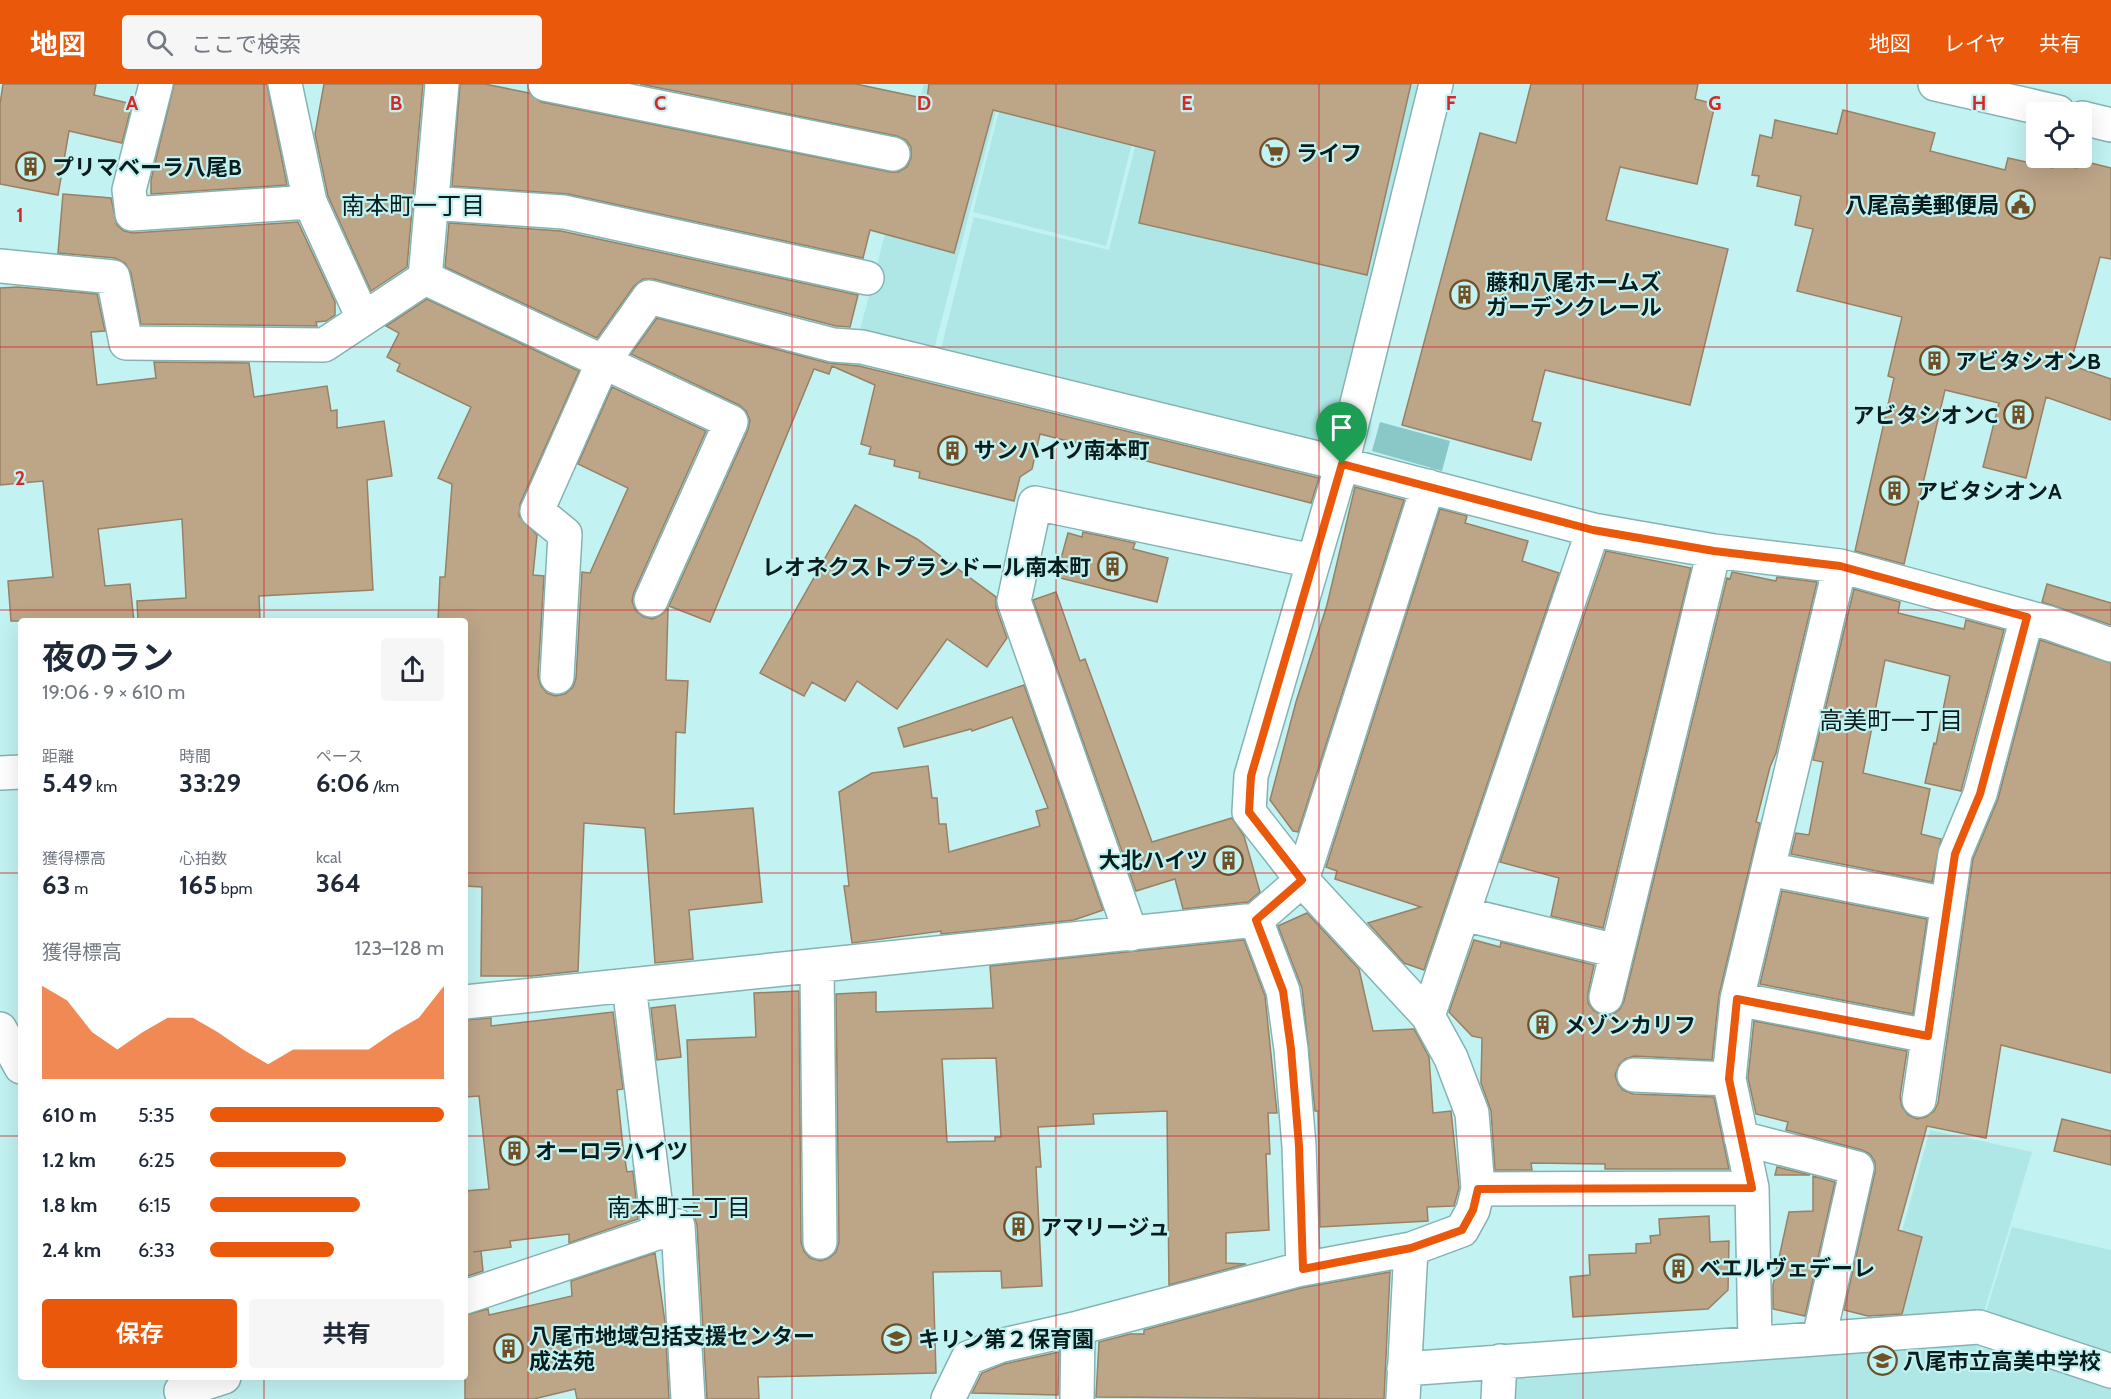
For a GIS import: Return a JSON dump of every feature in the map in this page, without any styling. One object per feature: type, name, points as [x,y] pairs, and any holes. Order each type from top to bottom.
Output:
[{"type":"street","points":[[156,84],[129,190],[132,214],[310,202]]},
{"type":"street","points":[[285,84],[310,202],[363,318]]},
{"type":"street","points":[[425,278],[442,84]]},
{"type":"street","points":[[545,84],[893,154]]},
{"type":"street","points":[[948,1399],[968,1358],[999,1346],[1078,1328],[1303,1269],[1411,1248],[1462,1230],[1473,1210],[1478,1189],[1472,1113],[1451,1058],[1428,1016],[1302,880],[1249,812],[1251,776],[1342,464],[1436,84]]},
{"type":"street","points":[[1955,86],[2026,104]]},
{"type":"street","points":[[2092,120],[2111,125]]},
{"type":"street","points":[[430,203],[564,212],[867,278]]},
{"type":"street","points":[[0,266],[113,277],[126,343],[324,345],[425,278]]},
{"type":"street","points":[[425,278],[730,422],[651,600]]},
{"type":"street","points":[[557,677],[565,534],[537,511],[603,362],[649,297],[833,345],[862,347],[1342,464],[1593,530],[1714,551],[1840,566],[2027,617],[2111,645]]},
{"type":"street","points":[[468,1002],[1256,920],[1302,880],[1428,486]]},
{"type":"street","points":[[1131,934],[1014,601],[1035,503],[1313,561]]},
{"type":"street","points":[[1428,1016],[1593,530]]},
{"type":"street","points":[[1606,997],[1714,551]]},
{"type":"street","points":[[1755,1343],[1752,1188],[1729,1079],[1737,999],[1840,566]]},
{"type":"street","points":[[1919,1100],[1955,854],[1980,794],[2027,617]]},
{"type":"street","points":[[0,773],[18,772]]},
{"type":"street","points":[[1768,869],[1947,904]]},
{"type":"street","points":[[1462,914],[1617,951]]},
{"type":"street","points":[[1256,920],[1283,991],[1291,1049],[1299,1146],[1303,1269]]},
{"type":"street","points":[[817,967],[820,1242]]},
{"type":"street","points":[[629,986],[659,1233]]},
{"type":"street","points":[[1737,999],[1928,1036]]},
{"type":"street","points":[[1634,1076],[1729,1079]]},
{"type":"street","points":[[1741,1138],[1857,1167],[1819,1338]]},
{"type":"street","points":[[1478,1189],[1752,1188]]},
{"type":"street","points":[[468,1296],[678,1226],[688,1399]]},
{"type":"street","points":[[1411,1248],[1404,1384],[1500,1361],[1979,1327],[2111,1371]]},
{"type":"street","points":[[1077,1399],[1078,1328]]},
{"type":"street","points":[[1498,1399],[1500,1361]]},
{"type":"street","points":[[181,1389],[213,1380]]},
{"type":"shaded area","points":[[924,84],[1003,84],[933,353],[859,334]]},
{"type":"shaded area","points":[[1006,84],[1147,84],[1106,246],[973,212]]},
{"type":"shaded area","points":[[1151,84],[1424,84],[1333,443],[1323,450],[940,353],[974,217],[1109,250]]},
{"type":"shaded area","points":[[1380,422],[1450,441],[1442,471],[1372,451]]},
{"type":"shaded area","points":[[1930,1130],[2032,1152],[1983,1315],[1877,1322]]},
{"type":"shaded area","points":[[2012,1227],[2111,1250],[2111,1357],[1985,1315]]},
{"type":"shaded area","name":"八尾市立高美中学校","points":[[1963,1342],[2111,1387],[2111,1399],[1510,1399],[1511,1380]]},
{"type":"building","points":[[3,84],[96,84],[94,95],[132,104],[122,143],[69,131],[58,195],[0,184],[0,104]]},
{"type":"building","points":[[174,84],[267,84],[287,185],[151,194],[151,180]]},
{"type":"building","points":[[324,84],[423,84],[407,267],[371,291],[328,196],[315,134]]},
{"type":"building","points":[[460,84],[485,84],[529,93],[541,102],[898,172],[907,167],[911,158],[911,147],[906,140],[897,136],[640,84],[856,84],[927,99],[929,84],[1411,84],[1367,275],[1139,223],[1155,151],[993,110],[954,253],[870,230],[863,258],[568,194],[452,186]]},
{"type":"building","points":[[1531,84],[1698,84],[1695,99],[1715,104],[1697,184],[1620,167],[1606,220],[1728,249],[1690,405],[1545,370],[1532,421],[1541,423],[1531,460],[1402,425],[1480,133],[1516,143]]},
{"type":"building","points":[[1843,110],[1935,133],[1930,151],[2005,170],[2008,158],[2026,162],[2026,168],[2092,168],[2092,163],[2111,168],[2111,259],[2100,257],[2070,365],[2111,379],[2111,420],[2046,397],[2026,478],[1983,467],[1999,403],[1945,390],[1904,564],[1855,551],[1894,378],[1888,376],[1902,317],[1797,291],[1813,229],[1795,225],[1801,196],[1757,186],[1759,176],[1752,175],[1760,135],[1772,138],[1775,120],[1837,134]]},
{"type":"building","points":[[63,194],[111,198],[117,225],[124,231],[133,233],[298,222],[335,302],[335,315],[326,321],[316,322],[317,326],[141,324],[131,273],[125,263],[115,258],[58,253]]},
{"type":"building","points":[[449,223],[561,231],[858,295],[850,327],[836,326],[654,279],[643,279],[634,286],[597,338],[445,267]]},
{"type":"building","points":[[18,287],[97,294],[105,331],[91,332],[97,385],[156,378],[154,362],[249,363],[254,397],[327,386],[331,411],[337,410],[337,428],[384,421],[392,476],[367,480],[373,590],[259,596],[260,618],[138,618],[137,601],[186,598],[182,519],[98,529],[105,586],[130,584],[134,618],[18,618],[18,621],[11,621],[8,581],[53,577],[43,481],[0,485],[0,288]]},
{"type":"building","points":[[427,299],[579,371],[520,504],[519,516],[537,535],[533,575],[544,576],[538,676],[541,686],[547,693],[555,696],[565,694],[573,687],[576,678],[582,572],[590,573],[628,488],[578,464],[612,387],[706,431],[632,601],[636,611],[644,617],[653,619],[668,608],[666,680],[688,681],[685,733],[676,732],[674,814],[753,808],[762,902],[689,910],[693,959],[655,963],[645,828],[584,823],[578,971],[532,976],[481,976],[482,887],[468,886],[468,618],[438,618],[440,577],[445,577],[452,484],[438,478],[471,407],[397,371],[400,364],[387,357],[399,333],[386,326]]},
{"type":"building","points":[[657,318],[828,363],[859,366],[1319,478],[1311,503],[1040,434],[1032,469],[1020,477],[1014,501],[919,478],[920,472],[894,466],[895,460],[869,454],[871,447],[861,444],[875,385],[832,366],[829,374],[814,369],[710,622],[669,606],[748,430],[750,420],[746,411],[739,405],[631,354]]},
{"type":"building","points":[[1355,487],[1404,500],[1298,832],[1293,831],[1270,800],[1296,702],[1327,605]]},
{"type":"building","points":[[855,505],[917,539],[996,597],[996,607],[1007,638],[987,667],[947,639],[897,709],[857,681],[845,701],[812,682],[804,696],[760,673]]},
{"type":"building","points":[[1440,509],[1467,516],[1465,523],[1528,541],[1522,561],[1559,573],[1424,970],[1404,963],[1368,923],[1421,907],[1335,879],[1337,871],[1326,867]]},
{"type":"building","name":"レオネクストプランドール南本町","points":[[1083,532],[1135,543],[1133,549],[1168,558],[1157,602],[1056,577],[1068,533],[1082,537]]},
{"type":"building","points":[[1606,551],[1691,568],[1603,928],[1551,916],[1559,878],[1500,862]]},
{"type":"building","points":[[1732,572],[1776,581],[1777,577],[1817,582],[1776,753],[1770,767],[1756,822],[1760,823],[1719,995],[1712,1060],[1634,1056],[1625,1059],[1619,1065],[1615,1075],[1623,1090],[1633,1094],[1714,1097],[1729,1169],[1605,1169],[1605,1164],[1531,1163],[1532,1170],[1495,1170],[1491,1111],[1481,1083],[1482,1038],[1472,1036],[1449,1012],[1474,940],[1500,947],[1501,942],[1594,965],[1588,1003],[1594,1011],[1602,1015],[1612,1015],[1620,1009],[1624,1001],[1727,578],[1730,579]]},
{"type":"building","points":[[2047,584],[2111,603],[2111,625],[2042,602]]},
{"type":"building","points":[[1854,589],[1900,602],[1898,613],[1964,629],[1966,620],[2004,630],[1961,791],[1925,783],[1934,743],[1936,744],[1950,676],[1885,660],[1863,773],[1930,789],[1921,834],[1941,839],[1932,882],[1791,854],[1796,833],[1809,835],[1823,762],[1813,760]]},
{"type":"building","points":[[1056,592],[1080,661],[1085,659],[1152,842],[1232,818],[1244,836],[1260,892],[1248,902],[1183,909],[1175,879],[1136,891],[1033,600]]},
{"type":"building","points":[[2040,640],[2111,663],[2111,1073],[2001,1045],[1986,1138],[1927,1126],[1898,1230],[1922,1237],[1902,1314],[1868,1316],[1844,1310],[1875,1172],[1875,1162],[1870,1154],[1862,1150],[1786,1130],[1788,1122],[1756,1114],[1748,1078],[1754,1021],[1907,1051],[1900,1097],[1902,1107],[1908,1115],[1917,1119],[1926,1117],[1934,1111],[1938,1103],[1973,859],[1998,799]]},
{"type":"building","points":[[1024,685],[1103,910],[1074,920],[941,934],[941,931],[852,943],[844,886],[849,886],[839,792],[872,773],[928,766],[932,798],[937,798],[939,824],[946,824],[949,852],[1040,826],[1036,811],[1048,808],[1012,717],[972,731],[971,729],[904,747],[898,728]]},
{"type":"building","points":[[1782,891],[1927,919],[1913,1014],[1760,984]]},
{"type":"building","points":[[1307,913],[1359,969],[1373,1031],[1414,1029],[1429,1057],[1433,1113],[1451,1111],[1459,1188],[1454,1206],[1427,1207],[1428,1221],[1320,1227],[1318,1111],[1315,1111],[1302,988],[1278,926]]},
{"type":"building","points":[[1244,940],[1265,996],[1277,1113],[1268,1113],[1270,1154],[1266,1154],[1269,1230],[1226,1233],[1226,1263],[1246,1264],[1169,1285],[1167,1111],[1093,1114],[1094,1124],[1038,1127],[1041,1167],[1036,1167],[1042,1286],[1002,1288],[1001,1271],[933,1272],[936,1373],[758,1377],[759,1399],[707,1399],[697,1225],[694,1216],[687,1040],[756,1037],[754,993],[799,991],[801,1242],[810,1258],[821,1261],[836,1252],[839,1242],[836,994],[876,992],[876,1012],[993,1008],[990,966]],"holes":[[[996,1058],[1001,1137],[995,1137],[995,1141],[947,1142],[942,1059]]]},
{"type":"building","points":[[675,1005],[681,1057],[657,1060],[651,1008]]},
{"type":"building","points":[[613,1012],[623,1089],[617,1090],[623,1147],[627,1172],[633,1171],[638,1219],[569,1243],[569,1234],[510,1241],[511,1247],[473,1252],[481,1251],[483,1271],[468,1276],[468,1191],[489,1189],[479,1096],[468,1097],[468,1020],[491,1018],[491,1026]]},
{"type":"building","points":[[2062,1119],[2111,1131],[2111,1165],[2054,1151]]},
{"type":"building","points":[[1777,1167],[1810,1175],[1775,1175]]},
{"type":"building","points":[[1813,1176],[1835,1182],[1805,1316],[1773,1309],[1773,1285],[1789,1212],[1813,1211]]},
{"type":"building","name":"ベエルヴェデーレ","points":[[1709,1216],[1710,1242],[1729,1241],[1728,1290],[1708,1309],[1573,1317],[1570,1277],[1590,1275],[1589,1255],[1636,1253],[1636,1244],[1651,1243],[1650,1236],[1660,1235],[1659,1219]]},
{"type":"building","points":[[655,1253],[665,1322],[669,1399],[577,1399],[575,1389],[534,1399],[465,1399],[465,1380],[468,1380],[468,1314],[488,1309],[489,1315],[572,1296],[571,1281]]},
{"type":"building","points":[[1390,1272],[1384,1399],[1096,1397],[1099,1342],[1130,1334],[1144,1334],[1144,1330],[1301,1288]]},
{"type":"building","points":[[1059,1352],[1058,1395],[972,1393],[982,1373],[1004,1364]]},
{"type":"place","name":"ライフ","points":[[1275,153]]},
{"type":"place","name":"プリマベーラ八尾B","points":[[31,167]]},
{"type":"place","name":"八尾高美郵便局","points":[[2020,205]]},
{"type":"place","name":"藤和八尾ホームズ ガーデンクレール","points":[[1465,295]]},
{"type":"place","name":"アビタシオンB","points":[[1934,361]]},
{"type":"place","name":"アビタシオンC","points":[[2019,415]]},
{"type":"place","name":"サンハイツ南本町","points":[[953,450]]},
{"type":"place","name":"アビタシオンA","points":[[1895,491]]},
{"type":"place","name":"レオネクストプランドール南本町","points":[[1112,567]]},
{"type":"place","name":"大北ハイツ","points":[[1229,860]]},
{"type":"place","name":"メゾンカリフ","points":[[1543,1025]]},
{"type":"place","name":"オーロラハイツ","points":[[514,1151]]},
{"type":"place","name":"アマリージュ","points":[[1019,1227]]},
{"type":"place","name":"ベエルヴェデーレ","points":[[1678,1268]]},
{"type":"place","name":"キリン第２保育園","points":[[897,1339]]},
{"type":"place","name":"八尾市地域包括支援センター 成法苑","points":[[508,1349]]},
{"type":"place","name":"八尾市立高美中学校","points":[[1882,1361]]},
{"type":"district","name":"南本町一丁目","points":[[413,205]]},
{"type":"district","name":"高美町一丁目","points":[[1891,720]]},
{"type":"district","name":"南本町三丁目","points":[[679,1207]]},
{"type":"route","points":[[1342,464],[1593,530],[1714,551],[1840,566],[2027,617],[1980,794],[1955,854],[1928,1036],[1737,999],[1729,1079],[1752,1188],[1478,1189],[1473,1210],[1462,1230],[1411,1248],[1303,1269],[1299,1146],[1291,1049],[1283,991],[1256,920],[1302,880],[1249,812],[1251,776],[1342,464]]}]
